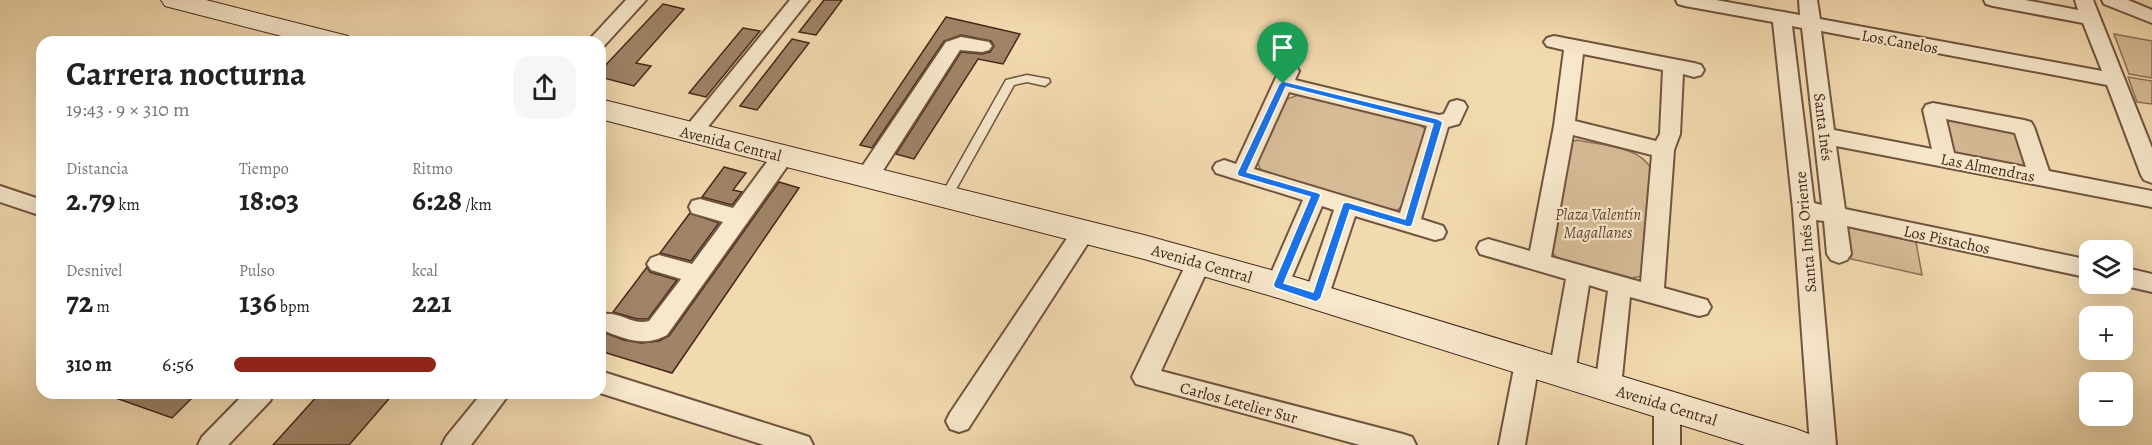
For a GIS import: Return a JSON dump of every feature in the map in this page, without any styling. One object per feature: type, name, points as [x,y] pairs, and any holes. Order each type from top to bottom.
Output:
[{"type":"street","points":[[174,0],[315,36]]},
{"type":"street","points":[[603,36],[637,0]]},
{"type":"street","points":[[692,133],[800,0]]},
{"type":"street","name":"Los Canelos","points":[[1684,0],[2115,80]]},
{"type":"street","name":"Santa Inés","points":[[1808,0],[1839,254]]},
{"type":"street","points":[[1993,0],[2087,9],[2152,175]]},
{"type":"street","points":[[2111,0],[2152,17]]},
{"type":"street","name":"Santa Inés Oriente","points":[[1782,19],[1804,209],[1822,445]]},
{"type":"street","points":[[867,177],[953,46],[961,43],[982,46]]},
{"type":"street","points":[[1539,262],[1564,126],[1564,44],[1694,70]]},
{"type":"street","points":[[1652,294],[1663,150],[1670,134],[1673,66]]},
{"type":"street","points":[[1435,232],[1233,171],[1287,76],[1438,122],[1452,119],[1457,107]]},
{"type":"street","points":[[1945,159],[1933,110],[2024,127],[2040,177]]},
{"type":"street","name":"Avenida Central","points":[[606,111],[1199,262],[1796,445]]},
{"type":"street","points":[[1408,224],[1438,122]]},
{"type":"street","points":[[1564,126],[1663,150]]},
{"type":"street","name":"Las Almendras","points":[[1825,135],[2152,199]]},
{"type":"street","points":[[607,322],[643,333],[658,328],[783,156]]},
{"type":"street","points":[[0,194],[36,206]]},
{"type":"street","points":[[1278,285],[1316,195]]},
{"type":"street","points":[[1316,298],[1347,205]]},
{"type":"street","points":[[700,207],[738,218]]},
{"type":"street","name":"Los Pistachos","points":[[1804,209],[2079,267]]},
{"type":"street","points":[[959,421],[1084,231]]},
{"type":"street","points":[[1488,248],[1699,307]]},
{"type":"street","name":"Carlos Letelier Sur","points":[[1199,262],[1145,377],[1403,445]]},
{"type":"street","points":[[659,264],[696,274]]},
{"type":"street","points":[[1562,373],[1579,273]]},
{"type":"street","points":[[2133,279],[2152,283]]},
{"type":"street","points":[[1608,387],[1620,285]]},
{"type":"street","points":[[1512,445],[1527,363]]},
{"type":"street","points":[[606,384],[800,445]]},
{"type":"street","points":[[211,445],[255,399]]},
{"type":"street","points":[[455,445],[491,399]]},
{"type":"street","points":[[1667,405],[1667,445]]},
{"type":"lane","points":[[946,197],[1010,83],[1018,78],[1046,82]]},
{"type":"green space","points":[[2114,34],[2152,41],[2152,78],[2129,74]]},
{"type":"green space","points":[[2128,77],[2152,81],[2152,104],[2137,102]]},
{"type":"green space","points":[[1298,95],[1418,124],[1425,129],[1426,136],[1405,204],[1397,210],[1384,208],[1262,172],[1257,162],[1287,99]]},
{"type":"green space","points":[[1944,116],[2015,129],[2028,167],[1952,153]]},
{"type":"green space","name":"Plaza Valentín Magallanes","points":[[1577,140],[1629,151],[1646,161],[1651,169],[1643,276],[1632,278],[1557,258],[1549,249],[1568,143]]},
{"type":"green space","points":[[1847,227],[1916,242],[1922,275],[1851,259]]},
{"type":"building","points":[[824,0],[842,0],[816,35],[799,32]]},
{"type":"building","points":[[663,4],[684,9],[636,63],[651,66],[634,86],[606,79],[606,65]]},
{"type":"building","points":[[946,17],[1020,34],[1003,64],[978,59],[914,159],[896,154],[961,52],[982,54],[990,52],[994,46],[991,41],[961,35],[944,41],[872,148],[860,145]]},
{"type":"building","points":[[743,28],[760,31],[706,97],[689,93]]},
{"type":"building","points":[[792,39],[809,43],[757,110],[740,106]]},
{"type":"building","points":[[724,167],[746,173],[733,190],[742,192],[732,205],[702,197]]},
{"type":"building","points":[[779,182],[799,188],[672,373],[606,353],[606,333],[641,343],[659,341],[669,336]]},
{"type":"building","points":[[690,213],[719,223],[691,261],[660,253]]},
{"type":"building","points":[[647,267],[650,272],[677,280],[648,319],[637,319],[613,312]]},
{"type":"building","points":[[118,399],[191,399],[172,418]]},
{"type":"building","points":[[315,399],[389,399],[349,445],[273,445]]},
{"type":"route","points":[[1283,84],[1438,122],[1408,224],[1347,205],[1316,298],[1278,285],[1316,195],[1242,173],[1283,84]]}]
